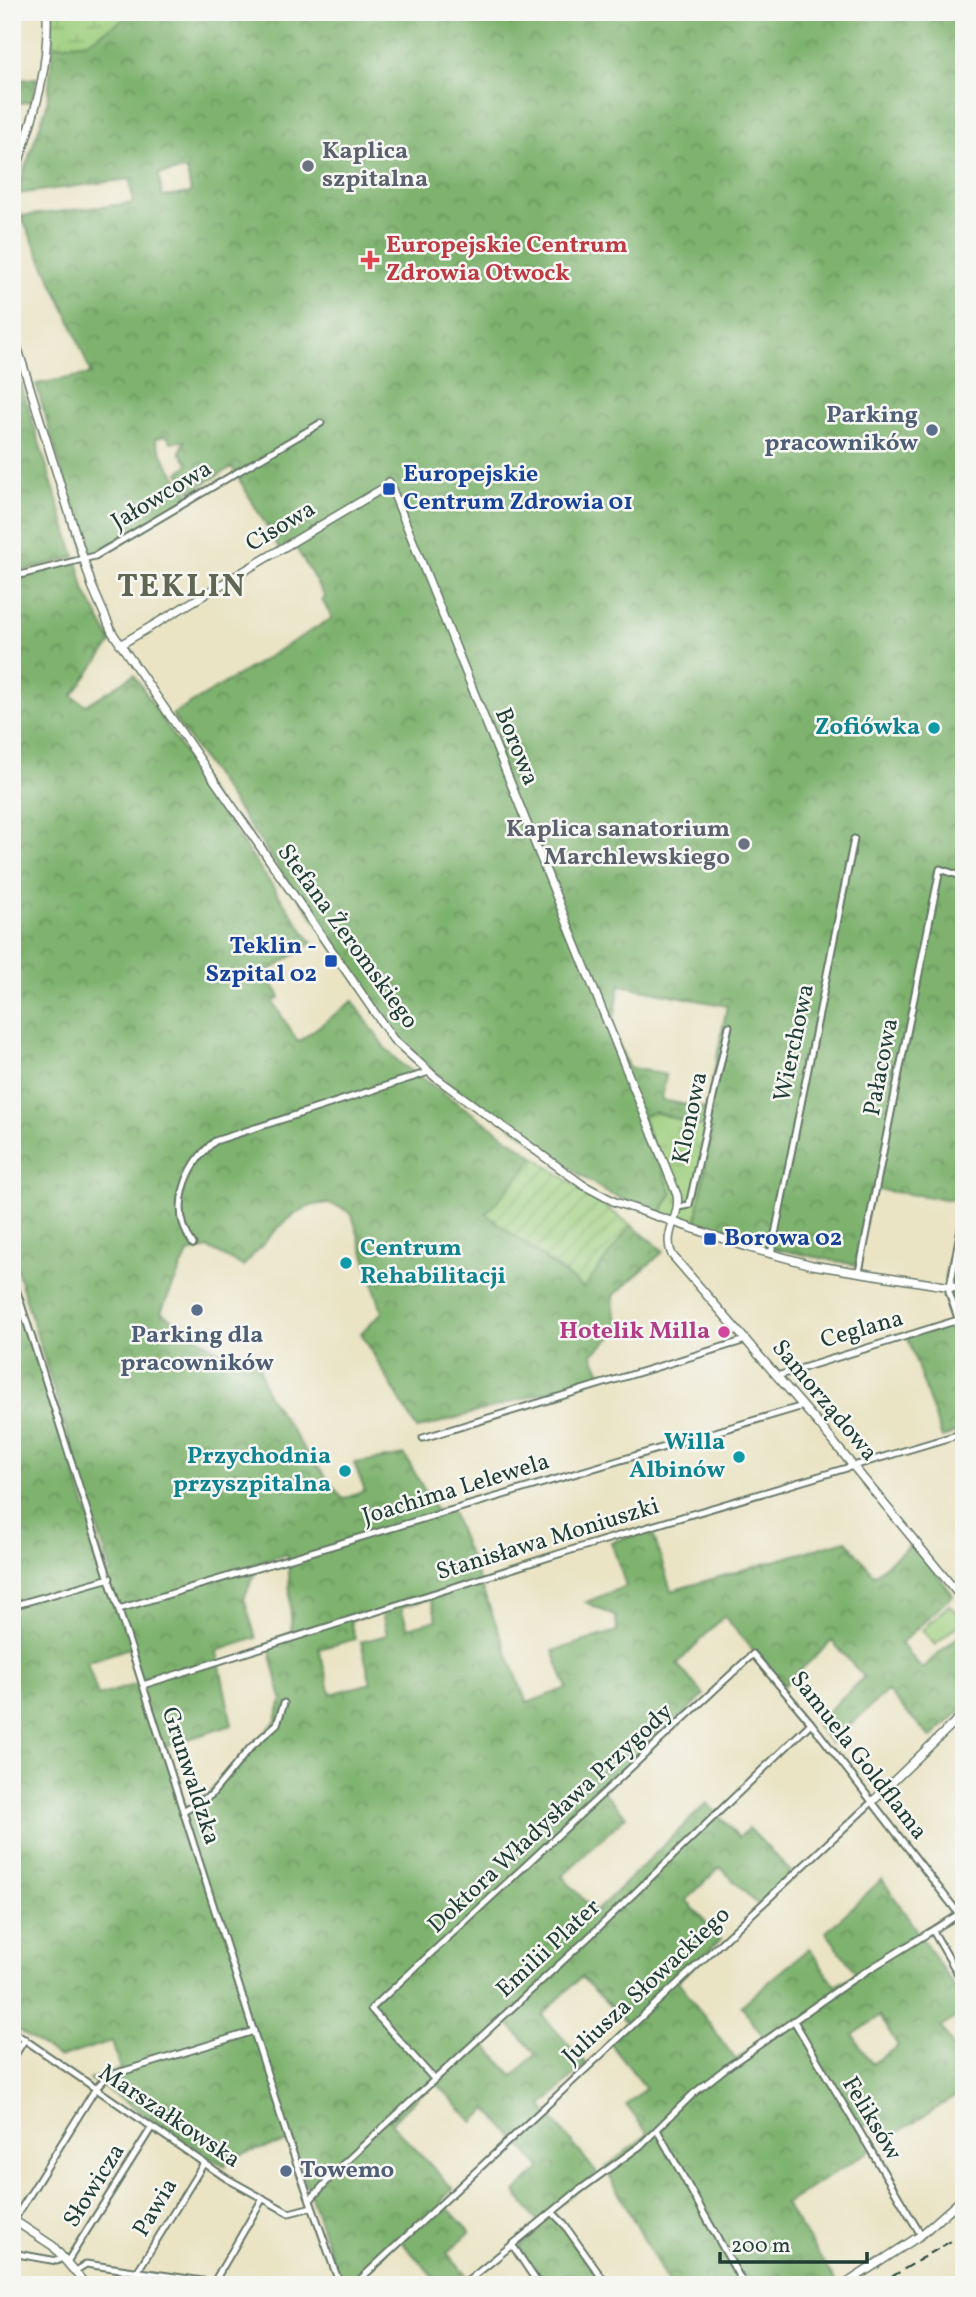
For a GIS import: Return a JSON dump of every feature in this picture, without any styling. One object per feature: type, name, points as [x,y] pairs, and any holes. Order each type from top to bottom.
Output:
[{"type":"street","points":[[12,184],[44,80],[47,12]]},
{"type":"street","name":"Stefana Żeromskiego","points":[[12,330],[103,614],[120,645],[393,1039],[429,1072],[583,1185],[615,1202],[771,1254],[964,1289]]},
{"type":"street","name":"Jałowcowa","points":[[12,577],[95,556],[321,423]]},
{"type":"street","name":"Cisowa","points":[[120,645],[389,483]]},
{"type":"street","name":"Borowa","points":[[389,483],[677,1195],[678,1207]]},
{"type":"street","name":"Wierchowa","points":[[771,1254],[854,839]]},
{"type":"street","name":"Pałacowa","points":[[859,1272],[940,869],[964,877]]},
{"type":"street","name":"Klonowa","points":[[678,1207],[690,1205],[729,1026]]},
{"type":"street","points":[[193,1244],[186,1235],[183,1219],[185,1177],[201,1152],[215,1141],[429,1072]]},
{"type":"street","points":[[673,1222],[678,1207]]},
{"type":"street","points":[[964,1212],[949,1286],[964,1336]]},
{"type":"street","name":"Samorządowa","points":[[673,1222],[668,1237],[672,1255],[854,1466],[964,1601]]},
{"type":"street","name":"Grunwaldzka","points":[[12,1276],[254,2031],[340,2285]]},
{"type":"street","name":"Ceglana","points":[[777,1376],[958,1320]]},
{"type":"street","points":[[424,1438],[746,1340]]},
{"type":"street","name":"Joachima Lelewela","points":[[119,1609],[803,1406]]},
{"type":"street","name":"Stanisława Moniuszki","points":[[143,1685],[349,1618],[964,1433]]},
{"type":"street","points":[[12,1606],[110,1578]]},
{"type":"street","name":"Samuela Goldflama","points":[[753,1654],[962,1913]]},
{"type":"street","name":"Doktora Władysława Przygody","points":[[434,2079],[371,2008],[753,1654]]},
{"type":"street","points":[[183,1811],[211,1795],[251,1747],[277,1724],[284,1703]]},
{"type":"street","name":"Juliusza Słowackiego","points":[[354,2285],[964,1713]]},
{"type":"street","name":"Emilii Plater","points":[[310,2200],[340,2167],[591,1935],[811,1723]]},
{"type":"street","points":[[468,2284],[657,2130],[693,2094],[794,2021],[962,1913]]},
{"type":"street","points":[[933,1931],[964,1984]]},
{"type":"street","name":"Feliksów","points":[[794,2021],[920,2235]]},
{"type":"street","name":"Marszałkowska","points":[[12,2031],[204,2162],[263,2198],[289,2213],[312,2207]]},
{"type":"street","points":[[86,2285],[56,2249],[13,2220],[96,2088],[108,2076],[254,2031]]},
{"type":"street","points":[[12,2060],[25,2039]]},
{"type":"street","name":"Słowicza","points":[[65,2260],[152,2127]]},
{"type":"street","points":[[657,2130],[744,2285]]},
{"type":"street","name":"Pawia","points":[[137,2272],[204,2162]]},
{"type":"street","points":[[844,2285],[920,2235],[964,2197]]},
{"type":"street","points":[[214,2282],[263,2198]]},
{"type":"street","points":[[553,2213],[564,2223],[607,2285]]},
{"type":"street","points":[[513,2246],[539,2285]]},
{"type":"street","points":[[46,2259],[56,2249]]},
{"type":"street","points":[[12,2253],[65,2260]]},
{"type":"street","points":[[75,2271],[86,2264],[230,2285]]},
{"type":"green space","points":[[51,12],[126,12],[127,17],[87,42],[53,46]]},
{"type":"green space","points":[[126,12],[964,12],[964,1429],[942,1438],[907,1336],[955,1322],[945,1278],[962,1201],[871,1189],[856,1265],[761,1246],[696,1223],[712,1129],[654,1112],[642,1117],[672,1194],[660,1214],[608,1193],[439,1076],[398,1039],[172,715],[332,618],[322,600],[325,597],[295,546],[282,553],[232,467],[191,492],[179,473],[189,464],[180,452],[185,441],[171,442],[166,435],[155,439],[166,462],[191,498],[90,556],[86,553],[36,384],[91,374],[70,320],[21,216],[133,203],[130,179],[16,194],[47,105],[53,46],[87,42],[127,17]],"holes":[[[187,170],[191,193],[162,197],[159,174]],[[620,985],[727,1006],[707,1109],[662,1100],[666,1075],[628,1067],[612,1028]]]},
{"type":"green space","points":[[37,78],[32,101],[12,104],[12,81]]},
{"type":"green space","points":[[21,384],[75,557],[12,574],[12,386]]},
{"type":"green space","points":[[73,563],[78,564],[85,592],[112,642],[72,696],[86,705],[134,675],[241,841],[312,943],[266,973],[280,997],[273,1002],[298,1042],[353,1001],[385,1048],[400,1063],[535,1157],[487,1215],[583,1288],[631,1225],[664,1251],[613,1296],[615,1315],[624,1327],[592,1354],[603,1376],[417,1429],[361,1333],[382,1312],[352,1215],[336,1206],[321,1204],[292,1216],[243,1266],[208,1248],[188,1253],[161,1312],[232,1360],[256,1354],[266,1392],[304,1449],[343,1499],[365,1491],[354,1463],[405,1455],[436,1511],[450,1507],[527,1703],[567,1688],[553,1651],[617,1631],[616,1617],[586,1602],[626,1586],[611,1542],[652,1530],[671,1591],[846,1540],[874,1575],[913,1543],[953,1595],[900,1644],[922,1668],[964,1631],[964,1707],[931,1738],[887,1691],[831,1743],[815,1723],[864,1677],[832,1641],[783,1686],[724,1616],[677,1664],[704,1695],[603,1791],[626,1816],[562,1876],[595,1912],[707,1803],[739,1837],[749,1828],[792,1873],[758,1905],[720,1867],[686,1900],[721,1939],[678,1981],[736,2060],[764,2038],[741,2006],[809,1948],[835,1986],[856,1973],[826,1932],[882,1879],[964,2001],[964,2013],[941,2027],[964,2065],[964,2091],[889,2138],[877,2119],[859,2129],[871,2150],[785,2204],[838,2285],[669,2285],[605,2168],[648,2134],[626,2105],[646,2088],[609,2042],[628,2024],[581,1977],[542,2015],[586,2064],[542,2106],[597,2173],[551,2212],[604,2285],[544,2285],[519,2248],[542,2228],[515,2192],[541,2168],[488,2109],[473,2122],[435,2081],[391,2123],[453,2189],[441,2201],[470,2232],[447,2253],[469,2279],[456,2285],[441,2285],[399,2239],[349,2285],[341,2285],[292,2141],[226,2158],[226,2167],[90,2079],[120,2070],[112,2041],[59,2058],[12,2026],[12,1284],[108,1574],[112,1572],[12,1254],[12,580]],"holes":[[[288,1554],[292,1639],[269,1646],[282,1700],[275,1722],[209,1793],[185,1807],[166,1746],[232,1725],[217,1651],[256,1638],[244,1598],[260,1562]],[[431,1598],[437,1620],[408,1628],[401,1607]],[[382,1613],[387,1635],[361,1642],[371,1683],[331,1694],[319,1649],[355,1639],[350,1621]],[[129,1648],[140,1683],[98,1696],[87,1662]],[[880,2016],[898,2046],[872,2064],[853,2035]],[[507,2022],[536,2054],[513,2076],[483,2043]]]},
{"type":"green space","points":[[654,1112],[712,1129],[696,1223],[660,1214],[672,1194],[641,1117]]},
{"type":"green space","points":[[535,1157],[631,1225],[584,1288],[486,1214]]},
{"type":"green space","points":[[949,1605],[963,1620],[935,1645],[922,1630]]},
{"type":"railway","points":[[878,2285],[964,2233]]},
{"type":"railway","points":[[940,2285],[964,2271]]},
{"type":"place","name":"Kaplica szpitalna","points":[[308,166]]},
{"type":"place","name":"Europejskie Centrum Zdrowia Otwock","points":[[370,260]]},
{"type":"place","name":"Parking pracowników","points":[[932,430]]},
{"type":"place","name":"Europejskie Centrum Zdrowia 01","points":[[389,489]]},
{"type":"place","name":"Zofiówka","points":[[934,728]]},
{"type":"place","name":"Kaplica sanatorium Marchlewskiego","points":[[744,844]]},
{"type":"place","name":"Teklin - Szpital 02","points":[[331,961]]},
{"type":"place","name":"Borowa 02","points":[[710,1239]]},
{"type":"place","name":"Centrum Rehabilitacji","points":[[346,1263]]},
{"type":"place","name":"Parking dla pracowników","points":[[197,1310]]},
{"type":"place","name":"Hotelik Milla","points":[[724,1332]]},
{"type":"place","name":"Willa Albinów","points":[[739,1457]]},
{"type":"place","name":"Przychodnia przyszpitalna","points":[[345,1471]]},
{"type":"place","name":"Towemo","points":[[286,2171]]},
{"type":"district","name":"TEKLIN","points":[[182,588]]}]
